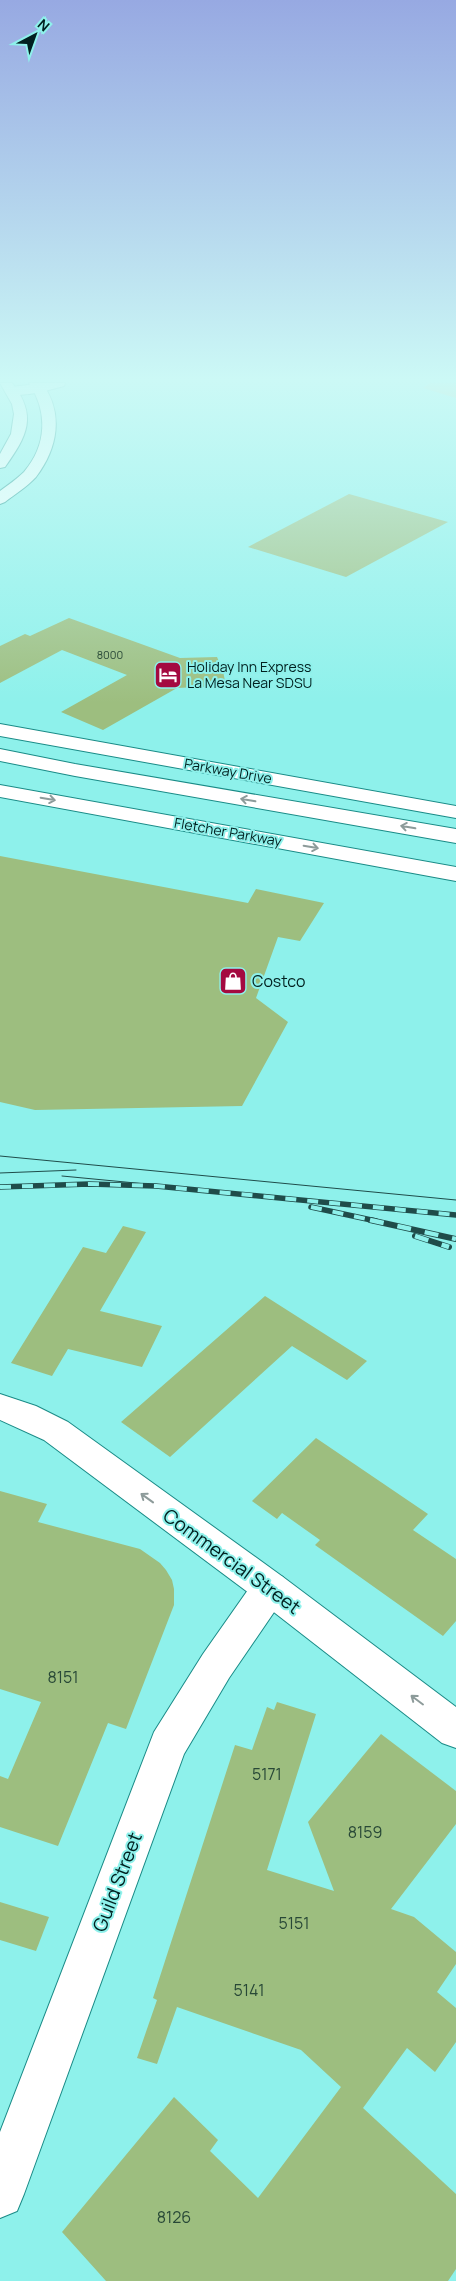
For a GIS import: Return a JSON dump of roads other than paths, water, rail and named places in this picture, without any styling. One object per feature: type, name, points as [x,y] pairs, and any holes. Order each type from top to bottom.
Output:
[{"type":"main road","points":[[0,499],[11,489]]},
{"type":"main road","name":"Parkway Drive","points":[[0,730],[456,812]]},
{"type":"main road","points":[[0,755],[84,772],[456,836]]},
{"type":"main road","name":"Fletcher Parkway","points":[[0,790],[456,874]]},
{"type":"main road","name":"Commercial Street","points":[[0,1408],[24,1415],[56,1431],[270,1588],[456,1730]]},
{"type":"main road","name":"Guild Street","points":[[0,2194],[168,1746],[216,1666],[270,1588]]},
{"type":"tram line","points":[[0,1156],[456,1200]]},
{"type":"tram line","points":[[0,1173],[76,1170]]},
{"type":"tram line","points":[[62,1176],[209,1190]]},
{"type":"railway","points":[[0,1187],[89,1184],[156,1186],[456,1215]]},
{"type":"railway","points":[[311,1207],[376,1221]]},
{"type":"railway","points":[[370,1220],[456,1239]]},
{"type":"railway","points":[[415,1236],[449,1247]]},
{"type":"place","name":"Holiday Inn Express La Mesa Near SDSU","points":[[168,675]]},
{"type":"place","name":"Costco","points":[[233,981]]}]
